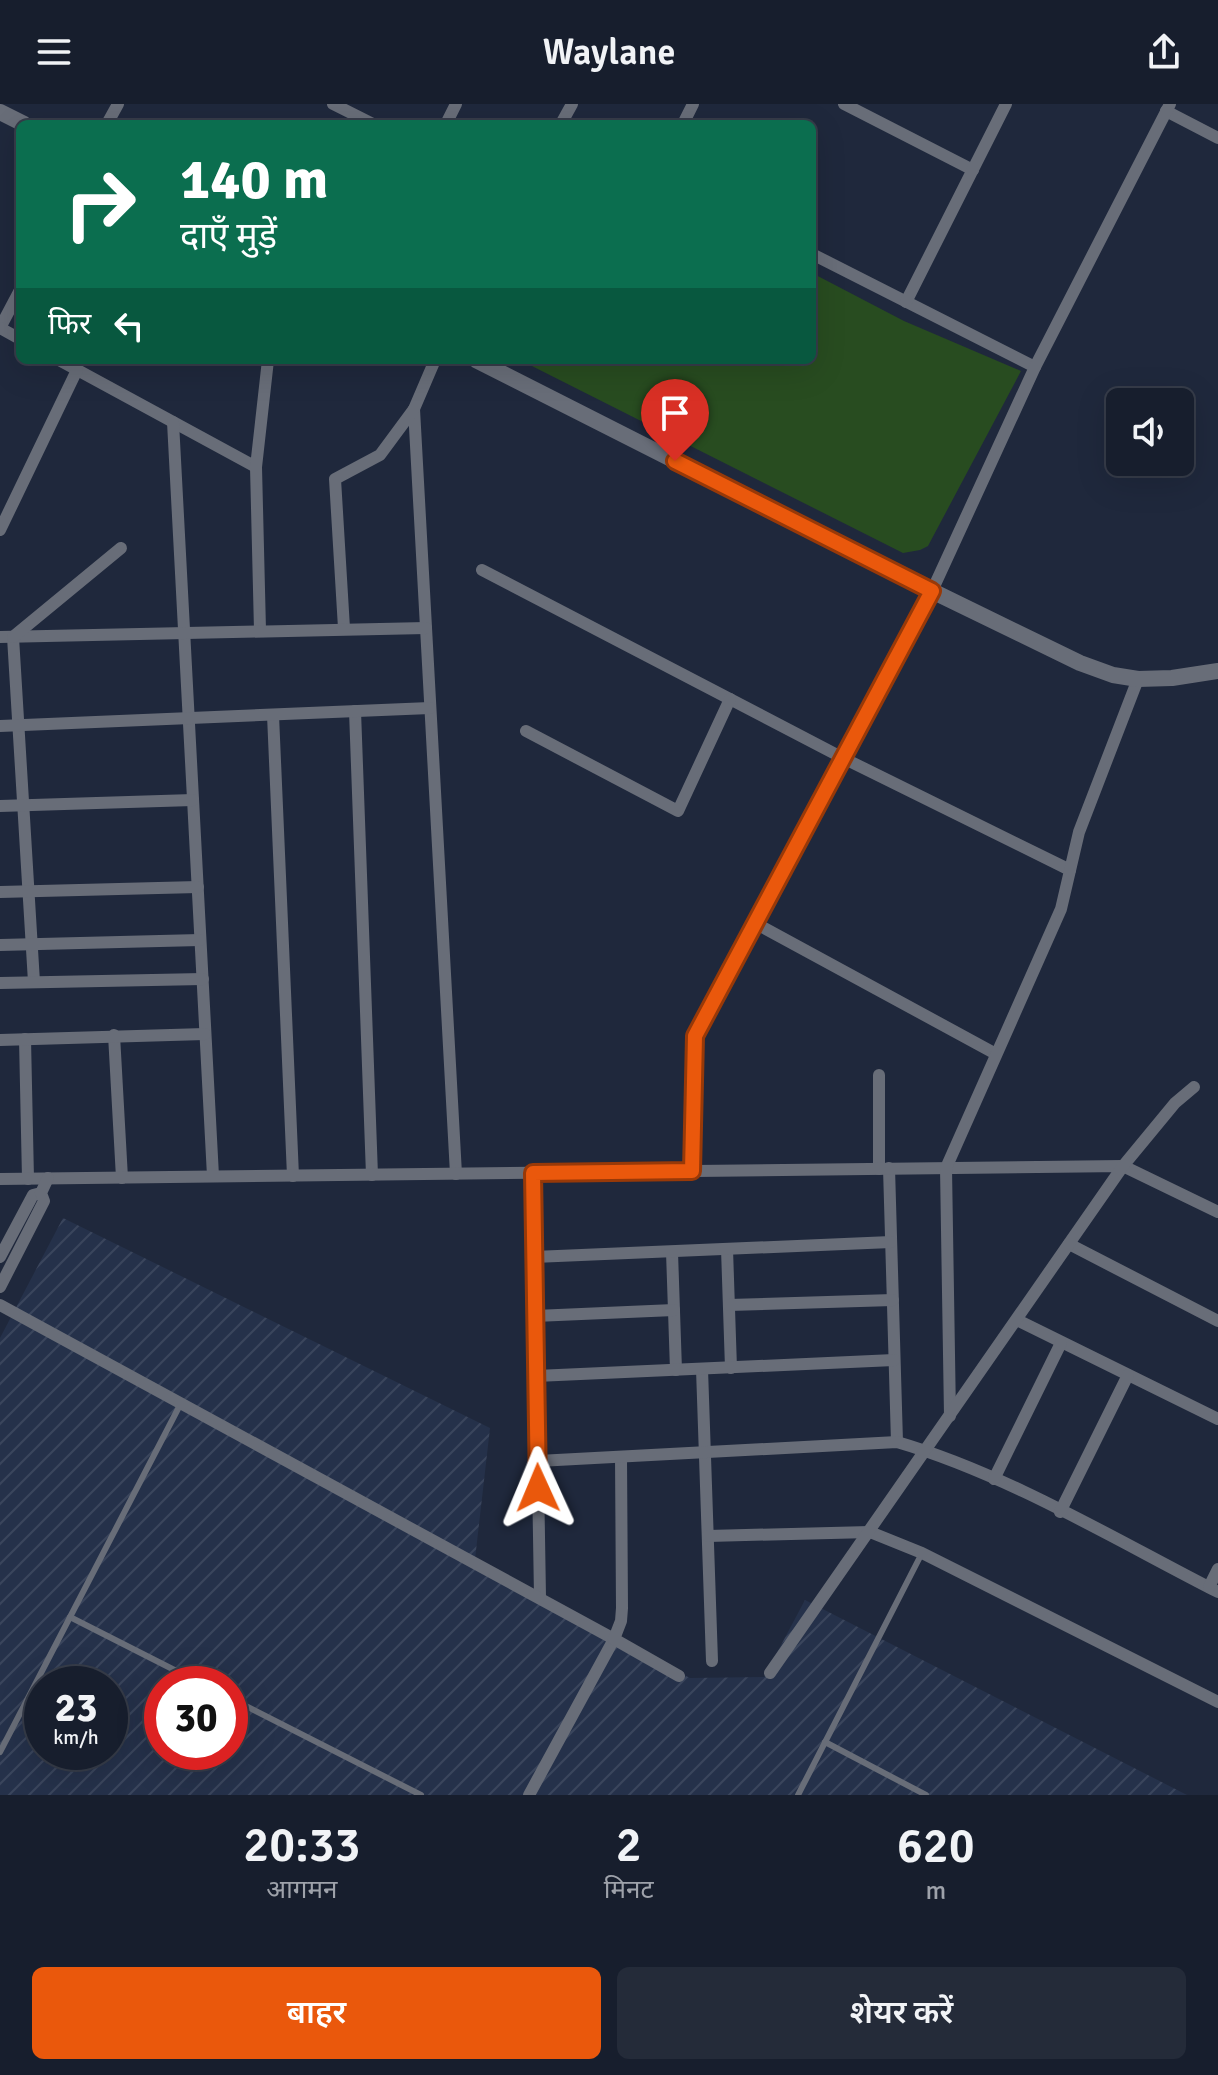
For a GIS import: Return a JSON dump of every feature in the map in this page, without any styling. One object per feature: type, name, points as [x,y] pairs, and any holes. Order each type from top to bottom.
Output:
[{"type":"street","points":[[333,104],[365,120]]},
{"type":"street","points":[[844,104],[973,170]]},
{"type":"street","points":[[906,302],[1006,104]]},
{"type":"street","points":[[692,1171],[695,1036],[932,591],[1035,367],[1168,108],[1218,138]]},
{"type":"street","points":[[816,256],[1035,367]]},
{"type":"street","points":[[0,328],[16,298]]},
{"type":"street","points":[[66,364],[256,467]]},
{"type":"street","points":[[260,630],[256,467],[268,364]]},
{"type":"street","points":[[344,628],[335,479],[380,455],[414,409],[433,364]]},
{"type":"street","points":[[484,364],[1080,663],[1113,675],[1138,679],[1218,671]]},
{"type":"street","points":[[0,530],[77,370]]},
{"type":"street","points":[[414,409],[456,1174]]},
{"type":"street","points":[[173,422],[213,1176]]},
{"type":"street","points":[[6,637],[121,548]]},
{"type":"street","points":[[482,570],[843,758],[1070,870]]},
{"type":"street","points":[[6,637],[426,628]]},
{"type":"street","points":[[6,637],[18,726],[34,982]]},
{"type":"street","points":[[950,1416],[946,1168],[1061,909],[1079,832],[1138,679]]},
{"type":"street","points":[[526,731],[678,811],[730,699]]},
{"type":"street","points":[[0,726],[430,708]]},
{"type":"street","points":[[355,711],[372,1175]]},
{"type":"street","points":[[273,715],[293,1176]]},
{"type":"street","points":[[0,806],[193,800]]},
{"type":"street","points":[[0,892],[198,887]]},
{"type":"street","points":[[755,923],[996,1054]]},
{"type":"street","points":[[0,945],[200,940]]},
{"type":"street","points":[[0,983],[203,979]]},
{"type":"street","points":[[0,1040],[205,1034]]},
{"type":"street","points":[[114,1035],[122,1178]]},
{"type":"street","points":[[25,1039],[28,1179]]},
{"type":"street","points":[[879,1075],[891,1242],[897,1442]]},
{"type":"street","points":[[770,1673],[1123,1166],[1175,1103],[1194,1087]]},
{"type":"street","points":[[0,1179],[1123,1166],[1218,1212]]},
{"type":"street","points":[[533,1173],[540,1597]]},
{"type":"street","points":[[0,1287],[44,1201],[41,1193],[48,1178]]},
{"type":"street","points":[[0,1257],[33,1195],[41,1193]]},
{"type":"street","points":[[534,1257],[891,1242]]},
{"type":"street","points":[[1069,1244],[1218,1321]]},
{"type":"street","points":[[727,1249],[731,1368]]},
{"type":"street","points":[[672,1252],[676,1370]]},
{"type":"street","points":[[729,1305],[893,1300]]},
{"type":"street","points":[[0,1305],[540,1597],[679,1676]]},
{"type":"street","points":[[535,1316],[674,1310]]},
{"type":"street","points":[[1017,1320],[1218,1419]]},
{"type":"street","points":[[994,1479],[1061,1343]]},
{"type":"street","points":[[536,1376],[894,1360]]},
{"type":"street","points":[[702,1369],[712,1661]]},
{"type":"street","points":[[1060,1512],[1128,1375]]},
{"type":"street","points":[[538,1461],[897,1442],[994,1479],[1213,1590],[1218,1569]]},
{"type":"street","points":[[529,1795],[621,1621],[621,1457]]},
{"type":"street","points":[[708,1536],[870,1532],[922,1553],[1218,1702]]},
{"type":"lane","points":[[0,1752],[180,1405]]},
{"type":"lane","points":[[798,1795],[922,1553]]},
{"type":"lane","points":[[70,1617],[167,1666]]},
{"type":"lane","points":[[248,1707],[421,1795]]},
{"type":"lane","points":[[825,1742],[926,1795]]},
{"type":"shaded area","points":[[63,1218],[490,1428],[474,1568],[690,1678],[764,1677],[805,1600],[1187,1795],[0,1795],[0,1338]]},
{"type":"green space","points":[[816,275],[904,321],[1021,371],[928,546],[903,553],[528,364],[816,364]]},
{"type":"route","points":[[538,1488],[533,1173],[692,1171],[695,1036],[932,591],[675,461]]}]
